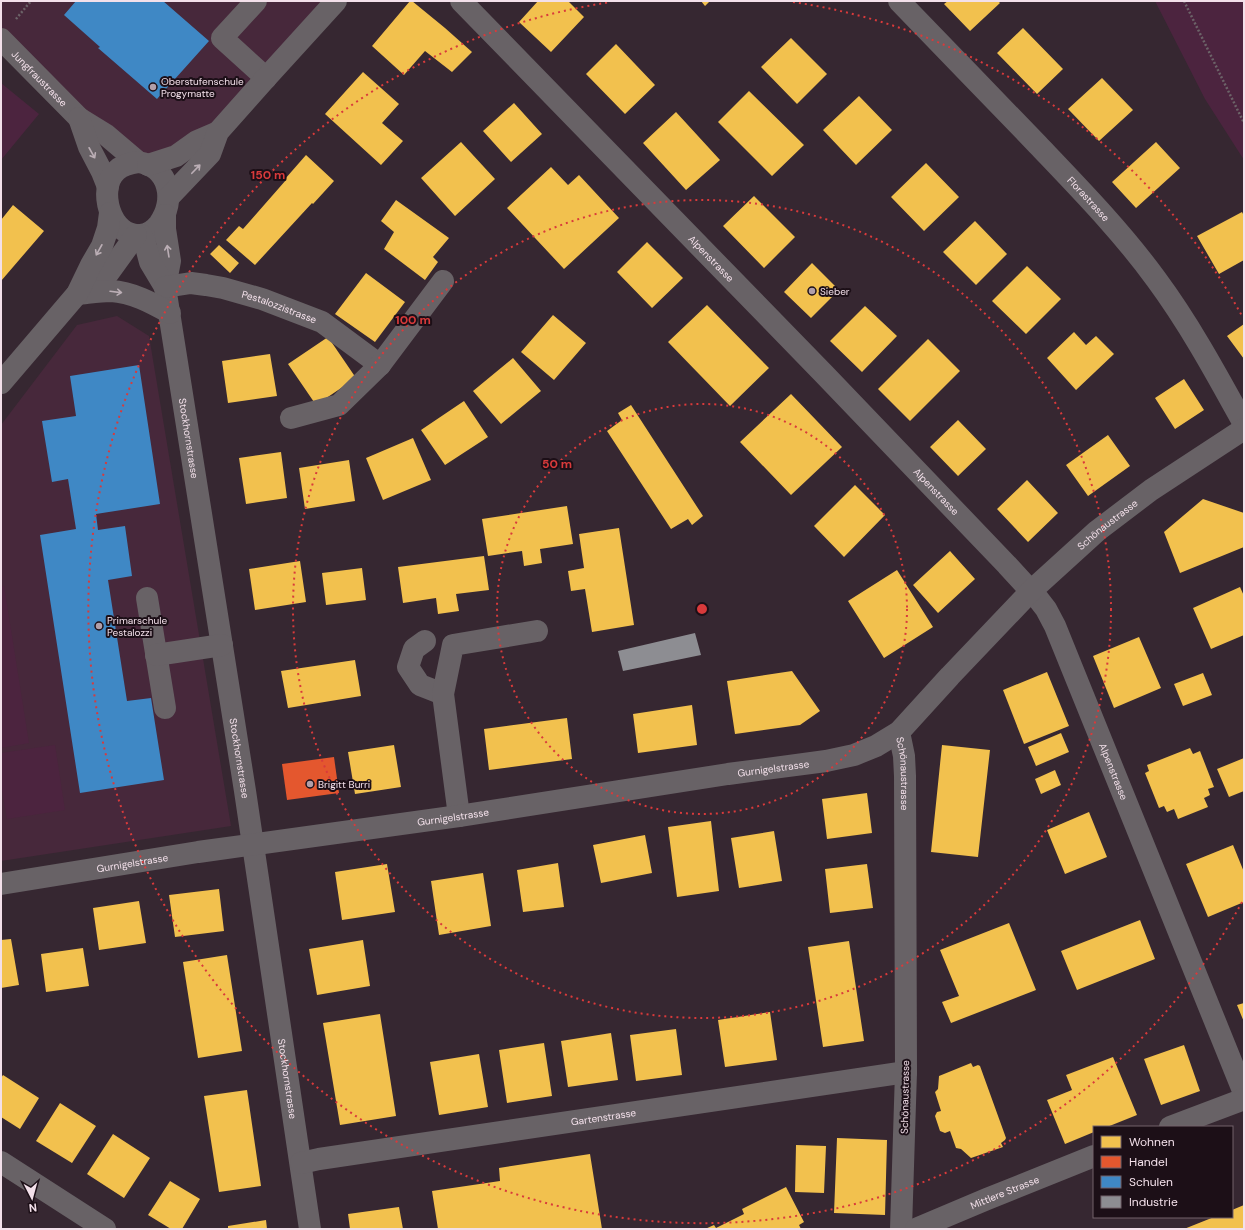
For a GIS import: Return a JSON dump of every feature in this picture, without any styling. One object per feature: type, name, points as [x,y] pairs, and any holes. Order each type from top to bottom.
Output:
[{"type":"street","points":[[256,1],[222,38],[266,78]]},
{"type":"street","points":[[218,132],[197,141],[176,156],[143,164],[126,164],[115,172],[111,177],[108,188],[108,200],[110,213],[113,220],[122,230],[130,234],[139,235],[152,230],[157,226],[167,206],[210,154],[218,132],[336,1]]},
{"type":"street","name":"Alpenstrasse","points":[[461,1],[819,368],[1032,591],[1046,609],[1055,626],[1244,1093]]},
{"type":"street","name":"Florastrasse","points":[[900,1],[1092,202],[1124,238],[1181,314],[1225,388],[1244,424]]},
{"type":"street","name":"Jungfraustrasse","points":[[1,38],[79,118],[105,134],[143,164]]},
{"type":"street","name":"Jungfraustrasse","points":[[79,118],[89,147],[102,172],[108,188]]},
{"type":"street","points":[[143,164],[159,172],[165,181],[167,206]]},
{"type":"street","name":"Stockhornstrasse","points":[[165,287],[170,261],[165,229],[167,206]]},
{"type":"street","points":[[1,383],[77,294],[102,246],[108,228],[110,213]]},
{"type":"street","points":[[77,294],[107,275],[139,235]]},
{"type":"street","name":"Stockhornstrasse","points":[[139,235],[145,243],[150,262],[165,287],[170,313],[253,845],[310,1229]]},
{"type":"street","points":[[291,418],[339,405],[380,365],[443,281]]},
{"type":"street","name":"Pestalozzistrasse","points":[[165,287],[191,284],[206,285],[223,288],[262,299],[322,322],[380,365]]},
{"type":"street","points":[[77,294],[110,291],[119,292],[152,303],[170,313]]},
{"type":"street","name":"Schönaustrasse","points":[[901,1229],[906,1072],[905,776],[904,756],[899,732],[950,676],[1032,591],[1097,531],[1182,468],[1244,429]]},
{"type":"street","points":[[147,598],[165,708]]},
{"type":"street","points":[[459,816],[443,694],[453,645],[537,632]]},
{"type":"street","points":[[425,641],[414,649],[408,667],[420,685],[443,694]]},
{"type":"street","points":[[156,654],[222,645]]},
{"type":"street","name":"Gurnigelstrasse","points":[[1,884],[190,854],[459,816],[728,774],[826,761],[854,755],[876,746],[899,732]]},
{"type":"street","name":"Gartenstrasse","points":[[301,1163],[319,1159],[906,1072]]},
{"type":"street","points":[[1173,1126],[1244,1099]]},
{"type":"street","name":"Mittlere Strasse","points":[[916,1229],[1093,1156]]},
{"type":"street","points":[[1,1162],[105,1229]]},
{"type":"path","points":[[1184,1],[1244,123]]},
{"type":"shaded area","name":"Oberstufenschule Progymatte","points":[[1,1],[336,1],[218,132],[148,165],[1,39]]},
{"type":"shaded area","points":[[1155,1],[1244,1],[1244,160],[1205,99]]},
{"type":"shaded area","points":[[1,83],[39,114],[1,160]]},
{"type":"shaded area","name":"Primarschule Pestalozzi","points":[[117,316],[149,336],[231,826],[1,861],[1,425],[77,325]]},
{"type":"shaded area","points":[[4,586],[29,743],[1,748],[1,587]]},
{"type":"shaded area","points":[[55,745],[65,810],[7,819],[1,785],[1,753]]},
{"type":"building: Wohnen","points":[[410,1],[412,1],[445,28],[472,52],[452,72],[425,51],[404,75],[372,46]]},
{"type":"building: Wohnen","points":[[538,1],[568,1],[584,17],[551,52],[519,22]]},
{"type":"building: Wohnen","points":[[701,1],[710,1],[705,6]]},
{"type":"building: Wohnen","points":[[948,1],[998,1],[1000,3],[970,31],[944,4]]},
{"type":"building: Wohnen","points":[[1023,28],[1063,69],[1037,94],[997,53]]},
{"type":"building: Wohnen","points":[[791,38],[827,74],[797,104],[761,67]]},
{"type":"building: Wohnen","points":[[616,44],[655,85],[625,114],[586,74]]},
{"type":"building: Wohnen","points":[[363,72],[399,104],[382,123],[403,141],[381,165],[325,114]]},
{"type":"building: Wohnen","points":[[1102,78],[1133,110],[1099,141],[1068,109]]},
{"type":"building: Wohnen","points":[[749,91],[804,145],[772,176],[718,122]]},
{"type":"building: Wohnen","points":[[859,96],[892,130],[856,165],[823,130]]},
{"type":"building: Wohnen","points":[[514,103],[542,134],[511,162],[483,131]]},
{"type":"building: Wohnen","points":[[676,112],[720,160],[686,190],[643,143]]},
{"type":"building: Wohnen","points":[[461,142],[495,179],[455,216],[421,178]]},
{"type":"building: Wohnen","points":[[1156,142],[1180,168],[1136,208],[1112,182]]},
{"type":"building: Wohnen","points":[[306,155],[334,181],[255,265],[226,240],[239,226],[243,229]]},
{"type":"building: Wohnen","points":[[926,163],[959,197],[924,231],[891,197]]},
{"type":"building: Wohnen","points":[[551,167],[568,185],[579,175],[619,218],[564,269],[507,208]]},
{"type":"building: Wohnen","points":[[754,196],[795,237],[764,268],[723,226]]},
{"type":"building: Wohnen","points":[[396,200],[449,238],[433,257],[438,262],[425,280],[384,249],[394,232],[381,221]]},
{"type":"building: Wohnen","points":[[13,205],[44,231],[1,281],[1,220]]},
{"type":"building: Wohnen","points":[[1242,212],[1244,216],[1244,260],[1219,274],[1197,236]]},
{"type":"building: Wohnen","points":[[975,221],[1007,254],[976,285],[943,252]]},
{"type":"building: Wohnen","points":[[647,242],[683,278],[652,308],[617,272]]},
{"type":"building: Wohnen","points":[[219,245],[239,263],[230,273],[210,254]]},
{"type":"building: Wohnen","name":"Sieber","points":[[812,263],[839,290],[811,318],[784,292]]},
{"type":"building: Wohnen","points":[[1027,266],[1061,299],[1026,334],[992,301]]},
{"type":"building: Wohnen","points":[[366,273],[405,302],[375,342],[335,314]]},
{"type":"building: Wohnen","points":[[707,305],[769,368],[730,406],[668,342]]},
{"type":"building: Wohnen","points":[[865,306],[897,336],[862,372],[830,341]]},
{"type":"building: Wohnen","points":[[553,315],[586,343],[554,380],[521,352]]},
{"type":"building: Wohnen","points":[[1244,324],[1244,359],[1227,336]]},
{"type":"building: Wohnen","points":[[1074,332],[1086,345],[1096,336],[1114,354],[1076,390],[1047,358]]},
{"type":"building: Wohnen","points":[[328,337],[356,378],[316,405],[288,364]]},
{"type":"building: Wohnen","points":[[928,339],[960,371],[910,421],[878,389]]},
{"type":"building: Wohnen","points":[[270,354],[277,396],[228,403],[222,361]]},
{"type":"building: Wohnen","points":[[513,358],[541,391],[501,424],[473,391]]},
{"type":"building: Wohnen","points":[[1184,379],[1204,410],[1175,429],[1155,398]]},
{"type":"building: Wohnen","points":[[791,394],[842,447],[791,495],[740,442]]},
{"type":"building: Wohnen","points":[[464,401],[488,437],[445,465],[421,430]]},
{"type":"building: Wohnen","points":[[631,405],[703,516],[692,525],[688,519],[671,529],[607,431],[622,420],[618,413]]},
{"type":"building: Wohnen","points":[[958,420],[986,449],[958,476],[930,447]]},
{"type":"building: Wohnen","points":[[1108,435],[1130,466],[1088,496],[1066,465]]},
{"type":"building: Wohnen","points":[[413,438],[431,480],[383,500],[366,458]]},
{"type":"building: Wohnen","points":[[281,452],[287,498],[246,504],[239,458]]},
{"type":"building: Wohnen","points":[[349,460],[355,501],[305,509],[299,468]]},
{"type":"building: Wohnen","points":[[1027,480],[1058,513],[1028,542],[997,509]]},
{"type":"building: Wohnen","points":[[855,485],[885,515],[844,557],[814,526]]},
{"type":"building: Wohnen","points":[[1203,499],[1244,513],[1244,547],[1180,573],[1164,532]]},
{"type":"building: Wohnen","points":[[567,506],[573,544],[540,549],[542,563],[524,566],[522,551],[488,556],[482,519]]},
{"type":"building: Wohnen","points":[[619,528],[634,625],[592,632],[585,589],[571,591],[568,571],[584,568],[579,534]]},
{"type":"building: Wohnen","points":[[950,551],[975,579],[938,613],[913,585]]},
{"type":"building: Wohnen","points":[[484,556],[489,590],[456,594],[459,611],[438,614],[436,598],[403,603],[398,567]]},
{"type":"building: Wohnen","points":[[300,561],[306,602],[255,610],[249,569]]},
{"type":"building: Wohnen","points":[[362,568],[366,600],[326,605],[322,573]]},
{"type":"building: Wohnen","points":[[897,570],[933,627],[884,658],[848,601]]},
{"type":"building: Wohnen","points":[[1240,587],[1244,596],[1244,635],[1211,649],[1193,608]]},
{"type":"building: Wohnen","points":[[1139,637],[1161,688],[1114,708],[1093,656]]},
{"type":"building: Wohnen","points":[[355,660],[361,696],[288,708],[281,671]]},
{"type":"building: Wohnen","points":[[792,671],[820,711],[800,725],[735,734],[727,681]]},
{"type":"building: Wohnen","points":[[1047,672],[1069,726],[1024,744],[1003,690]]},
{"type":"building: Wohnen","points":[[1203,673],[1212,695],[1183,706],[1174,684]]},
{"type":"building: Wohnen","points":[[692,705],[697,745],[638,753],[633,714]]},
{"type":"building: Wohnen","points":[[567,718],[572,759],[489,770],[484,729]]},
{"type":"building: Wohnen","points":[[1061,733],[1069,752],[1036,766],[1028,747]]},
{"type":"building: Wohnen","points":[[394,745],[401,787],[355,794],[348,752]]},
{"type":"building: Wohnen","points":[[942,745],[990,750],[978,857],[931,852]]},
{"type":"building: Wohnen","points":[[1190,748],[1193,754],[1200,751],[1214,787],[1208,789],[1210,795],[1204,798],[1208,807],[1178,819],[1174,809],[1167,812],[1164,806],[1159,808],[1145,773],[1149,771],[1147,765]]},
{"type":"building: Wohnen","points":[[1244,758],[1244,791],[1229,797],[1217,769]]},
{"type":"building: Wohnen","points":[[1055,770],[1061,785],[1041,794],[1035,779]]},
{"type":"building: Wohnen","points":[[867,793],[872,833],[827,839],[822,799]]},
{"type":"building: Wohnen","points":[[1089,812],[1107,857],[1065,874],[1047,830]]},
{"type":"building: Wohnen","points":[[711,821],[719,891],[677,897],[668,827]]},
{"type":"building: Wohnen","points":[[774,831],[782,881],[739,888],[731,838]]},
{"type":"building: Wohnen","points":[[645,835],[652,873],[601,883],[593,845]]},
{"type":"building: Wohnen","points":[[1233,845],[1244,872],[1244,902],[1208,917],[1186,864]]},
{"type":"building: Wohnen","points":[[558,863],[564,907],[523,912],[517,870]]},
{"type":"building: Wohnen","points":[[387,864],[395,912],[342,920],[335,872]]},
{"type":"building: Wohnen","points":[[867,864],[873,908],[830,913],[825,869]]},
{"type":"building: Wohnen","points":[[483,873],[491,926],[439,935],[431,881]]},
{"type":"building: Wohnen","points":[[219,889],[224,931],[175,937],[169,895]]},
{"type":"building: Wohnen","points":[[139,901],[146,943],[99,950],[93,908]]},
{"type":"building: Wohnen","points":[[1140,920],[1155,959],[1077,990],[1061,951]]},
{"type":"building: Wohnen","points":[[1009,923],[1036,990],[951,1023],[942,1002],[959,996],[940,950]]},
{"type":"building: Wohnen","points":[[11,939],[19,985],[1,988],[1,940]]},
{"type":"building: Wohnen","points":[[363,940],[370,986],[317,995],[309,949]]},
{"type":"building: Wohnen","points":[[849,941],[864,1041],[823,1047],[808,947]]},
{"type":"building: Wohnen","points":[[83,948],[89,986],[46,992],[41,954]]},
{"type":"building: Wohnen","points":[[227,955],[242,1051],[198,1058],[183,962]]},
{"type":"building: Wohnen","points":[[1244,1003],[1244,1022],[1237,1005]]},
{"type":"building: Wohnen","points":[[770,1012],[777,1060],[725,1067],[718,1020]]},
{"type":"building: Wohnen","points":[[380,1014],[396,1116],[340,1125],[323,1023]]},
{"type":"building: Wohnen","points":[[676,1029],[682,1075],[636,1081],[630,1035]]},
{"type":"building: Wohnen","points":[[611,1033],[618,1080],[568,1087],[561,1041]]},
{"type":"building: Wohnen","points":[[544,1043],[552,1096],[507,1103],[499,1050]]},
{"type":"building: Wohnen","points":[[1184,1045],[1200,1091],[1161,1105],[1144,1059]]},
{"type":"building: Wohnen","points":[[479,1054],[488,1107],[439,1115],[430,1062]]},
{"type":"building: Wohnen","points":[[1113,1057],[1137,1115],[1110,1126],[1093,1126],[1093,1132],[1065,1144],[1047,1100],[1072,1090],[1066,1075]]},
{"type":"building: Wohnen","points":[[971,1063],[973,1067],[978,1065],[980,1066],[1006,1138],[1001,1143],[1003,1147],[971,1158],[961,1149],[956,1148],[950,1131],[945,1133],[940,1131],[935,1116],[937,1112],[941,1111],[935,1092],[938,1089],[939,1076]]},
{"type":"building: Wohnen","points":[[3,1075],[39,1098],[20,1129],[1,1117],[1,1078]]},
{"type":"building: Wohnen","points":[[247,1090],[261,1186],[219,1192],[204,1096]]},
{"type":"building: Wohnen","points":[[60,1103],[96,1126],[72,1163],[36,1141]]},
{"type":"building: Wohnen","points":[[113,1134],[150,1158],[124,1198],[87,1174]]},
{"type":"building: Wohnen","points":[[837,1138],[887,1140],[885,1215],[834,1213]]},
{"type":"building: Wohnen","points":[[796,1145],[826,1146],[824,1193],[795,1192]]},
{"type":"building: Wohnen","points":[[590,1154],[602,1229],[438,1229],[432,1191],[500,1181],[499,1168]]},
{"type":"building: Wohnen","points":[[170,1181],[200,1199],[182,1229],[171,1229],[148,1215]]},
{"type":"building: Wohnen","points":[[786,1187],[804,1222],[799,1225],[801,1229],[705,1229],[714,1225],[716,1228],[744,1214],[742,1209]]},
{"type":"building: Wohnen","points":[[1244,1205],[1244,1229],[1184,1229],[1212,1218],[1233,1218],[1233,1210]]},
{"type":"building: Wohnen","points":[[399,1207],[403,1229],[350,1229],[348,1214]]},
{"type":"building: Wohnen","points":[[266,1220],[267,1229],[228,1229],[228,1226]]},
{"type":"building: Handel","points":[[334,757],[339,793],[287,800],[282,764]]},
{"type":"building: Schulen","points":[[76,1],[163,1],[209,41],[157,99],[98,48],[100,47],[64,15]]},
{"type":"building: Schulen","points":[[139,365],[160,504],[96,514],[98,530],[125,526],[132,576],[108,580],[127,701],[151,698],[164,780],[80,793],[40,535],[76,529],[68,479],[52,482],[42,421],[76,416],[70,376]]},
{"type":"building: Industrie","points":[[695,633],[701,655],[623,671],[618,651]]},
{"type":"place","name":"Oberstufenschule Progymatte","points":[[153,87]]},
{"type":"place","name":"Sieber","points":[[812,291]]},
{"type":"place","name":"Primarschule Pestalozzi","points":[[99,626]]},
{"type":"place","name":"Brigitt Burri","points":[[310,784]]}]
